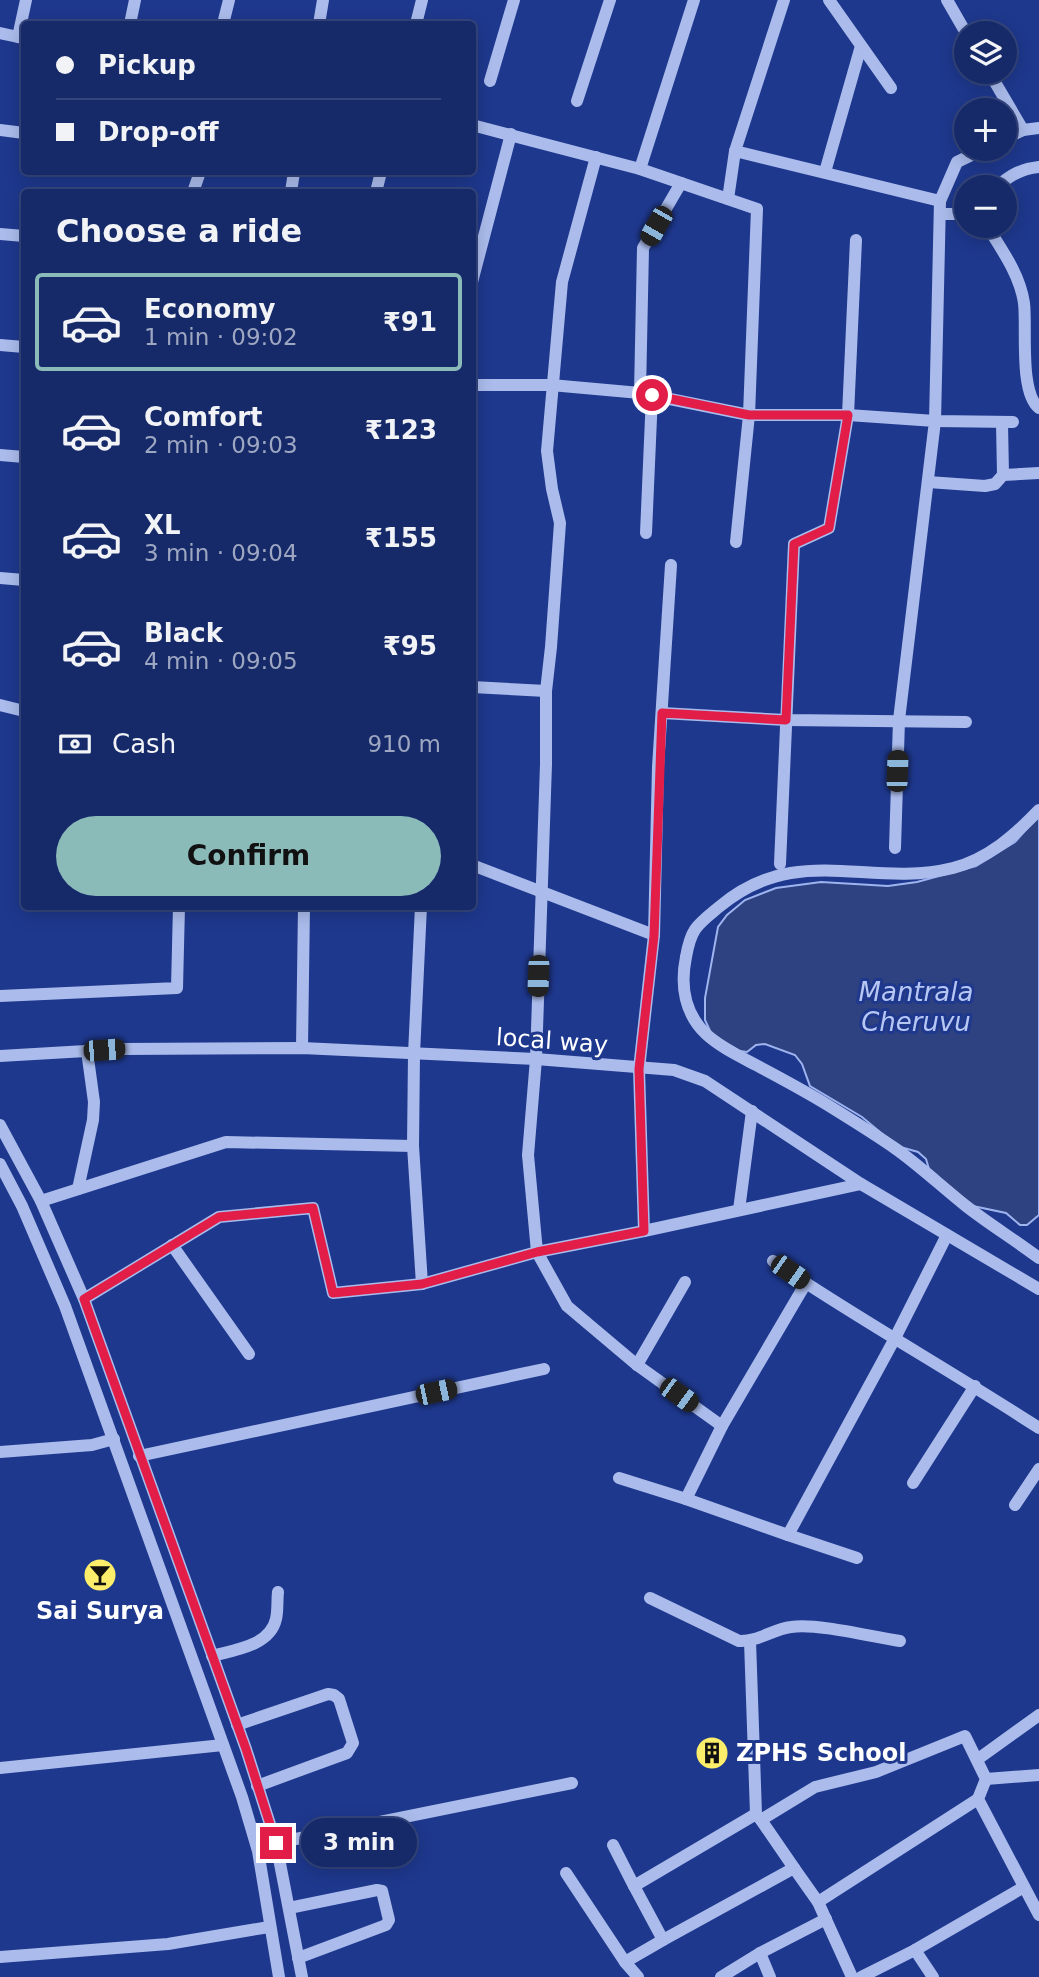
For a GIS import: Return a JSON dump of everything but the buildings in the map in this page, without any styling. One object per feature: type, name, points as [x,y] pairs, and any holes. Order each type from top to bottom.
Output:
[{"type":"street","points":[[23,21],[26,0]]},
{"type":"street","points":[[131,21],[135,0]]},
{"type":"street","points":[[224,21],[229,0]]},
{"type":"street","points":[[320,21],[323,0]]},
{"type":"street","points":[[417,21],[422,0]]},
{"type":"street","points":[[490,81],[514,0]]},
{"type":"street","points":[[577,101],[610,0]]},
{"type":"street","points":[[640,169],[694,0]]},
{"type":"street","points":[[728,199],[735,151],[784,0]]},
{"type":"street","points":[[829,0],[891,88]]},
{"type":"street","points":[[947,0],[959,21]]},
{"type":"street","points":[[0,33],[21,37]]},
{"type":"street","points":[[825,172],[861,46]]},
{"type":"street","points":[[996,84],[1023,130]]},
{"type":"street","points":[[476,126],[640,169],[757,209],[749,415],[736,542]]},
{"type":"street","points":[[1017,133],[1039,128]]},
{"type":"street","points":[[0,130],[21,132]]},
{"type":"street","points":[[476,267],[511,134]]},
{"type":"street","points":[[735,151],[825,172],[954,213]]},
{"type":"street","points":[[596,157],[562,282],[547,451],[560,523],[546,691],[536,1059],[528,1155],[537,1252],[566,1306],[637,1365],[722,1426]]},
{"type":"street","points":[[895,848],[899,720],[934,421],[940,208],[959,161]]},
{"type":"street","points":[[1012,175],[1024,169],[1039,167]]},
{"type":"street","points":[[646,533],[643,248],[681,183]]},
{"type":"street","points":[[0,234],[21,236]]},
{"type":"street","points":[[994,238],[1014,272],[1024,302],[1030,394],[1039,408]]},
{"type":"street","points":[[780,864],[794,544],[829,528],[848,415],[856,240]]},
{"type":"street","points":[[0,345],[21,347]]},
{"type":"street","points":[[476,385],[551,385],[646,394],[749,415],[848,415],[934,421],[1008,422],[1003,475],[995,484],[985,486],[928,482]]},
{"type":"street","points":[[0,455],[21,457]]},
{"type":"street","points":[[1003,475],[1039,474]]},
{"type":"street","points":[[644,1231],[639,1069],[654,936],[662,713],[671,565]]},
{"type":"street","points":[[0,578],[21,580]]},
{"type":"street","points":[[476,687],[546,691]]},
{"type":"street","points":[[0,705],[21,709]]},
{"type":"street","points":[[662,713],[786,720],[966,722]]},
{"type":"street","points":[[1039,810],[1015,835],[984,855],[955,868],[927,872],[825,869],[786,873],[757,881],[702,920],[690,936],[684,967],[684,993],[688,1013],[707,1035],[734,1054],[813,1096],[897,1149],[968,1207],[1039,1258]]},
{"type":"street","points":[[476,867],[654,936]]},
{"type":"street","points":[[0,996],[177,988],[179,910]]},
{"type":"street","points":[[302,1048],[304,910]]},
{"type":"street","points":[[421,910],[413,1146],[422,1284]]},
{"type":"street","name":"local way","points":[[0,1056],[120,1049],[302,1048],[536,1059],[674,1070],[705,1081],[860,1184],[1039,1289]]},
{"type":"street","points":[[78,1189],[93,1120],[94,1102],[87,1051]]},
{"type":"street","points":[[739,1210],[752,1111]]},
{"type":"street","points":[[0,1125],[41,1201],[84,1299],[237,1725],[276,1843],[302,1977]]},
{"type":"street","points":[[41,1201],[226,1142],[413,1146]]},
{"type":"street","points":[[0,1164],[22,1206],[65,1306],[223,1745],[258,1851],[279,1977]]},
{"type":"street","points":[[84,1299],[219,1217],[313,1208],[333,1293],[422,1284],[537,1252],[860,1184]]},
{"type":"street","points":[[788,1535],[894,1340],[947,1235]]},
{"type":"street","points":[[172,1245],[249,1354]]},
{"type":"street","points":[[773,1261],[894,1340],[975,1386],[1039,1428]]},
{"type":"street","points":[[637,1365],[685,1282]]},
{"type":"street","points":[[686,1499],[722,1426],[806,1283]]},
{"type":"street","points":[[83,1357],[104,1352]]},
{"type":"street","points":[[139,1455],[544,1369]]},
{"type":"street","points":[[913,1483],[975,1386]]},
{"type":"street","points":[[0,1452],[92,1445],[114,1439]]},
{"type":"street","points":[[1015,1505],[1039,1469]]},
{"type":"street","points":[[619,1478],[856,1558]]},
{"type":"street","points":[[212,1656],[253,1644],[269,1635],[276,1621],[278,1592]]},
{"type":"street","points":[[650,1598],[730,1638],[750,1641],[775,1631],[808,1626],[900,1641]]},
{"type":"street","points":[[750,1641],[759,1817],[818,1902],[852,1977]]},
{"type":"street","points":[[237,1725],[334,1695],[338,1699],[353,1742],[347,1753],[257,1786]]},
{"type":"street","points":[[978,1759],[1039,1715]]},
{"type":"street","points":[[634,1886],[815,1787],[876,1772],[965,1736],[986,1779],[978,1799],[818,1902]]},
{"type":"street","points":[[0,1768],[223,1745]]},
{"type":"street","points":[[986,1779],[1039,1775]]},
{"type":"street","points":[[276,1843],[572,1783]]},
{"type":"street","points":[[978,1799],[1039,1915]]},
{"type":"street","points":[[613,1845],[663,1940]]},
{"type":"street","points":[[625,1962],[794,1868]]},
{"type":"street","points":[[566,1873],[625,1962],[638,1977]]},
{"type":"street","points":[[861,1977],[915,1950],[1024,1887]]},
{"type":"street","points":[[289,1908],[377,1890],[382,1891],[389,1920],[386,1925],[298,1958]]},
{"type":"street","points":[[721,1977],[826,1919]]},
{"type":"street","points":[[0,1958],[168,1944],[269,1927]]},
{"type":"street","points":[[915,1950],[933,1977]]},
{"type":"street","points":[[760,1954],[770,1977]]},
{"type":"water","name":"Mantrala Cheruvu","points":[[1039,815],[1039,1215],[1027,1225],[1020,1225],[1006,1213],[973,1206],[929,1169],[926,1159],[918,1152],[897,1146],[862,1117],[810,1086],[802,1064],[795,1055],[765,1044],[756,1045],[747,1052],[740,1051],[712,1035],[705,1020],[705,998],[718,927],[727,915],[745,900],[776,888],[821,882],[888,886],[917,882],[976,866],[1015,842]]},
{"type":"place","name":"Sai Surya","points":[[100,1575]]},
{"type":"place","name":"ZPHS School","points":[[712,1753]]},
{"type":"route","points":[[276,1843],[246,1749],[84,1299],[219,1217],[313,1208],[333,1293],[422,1284],[537,1252],[644,1231],[639,1069],[654,936],[662,713],[786,720],[794,544],[829,528],[848,415],[749,415],[652,395]]}]
